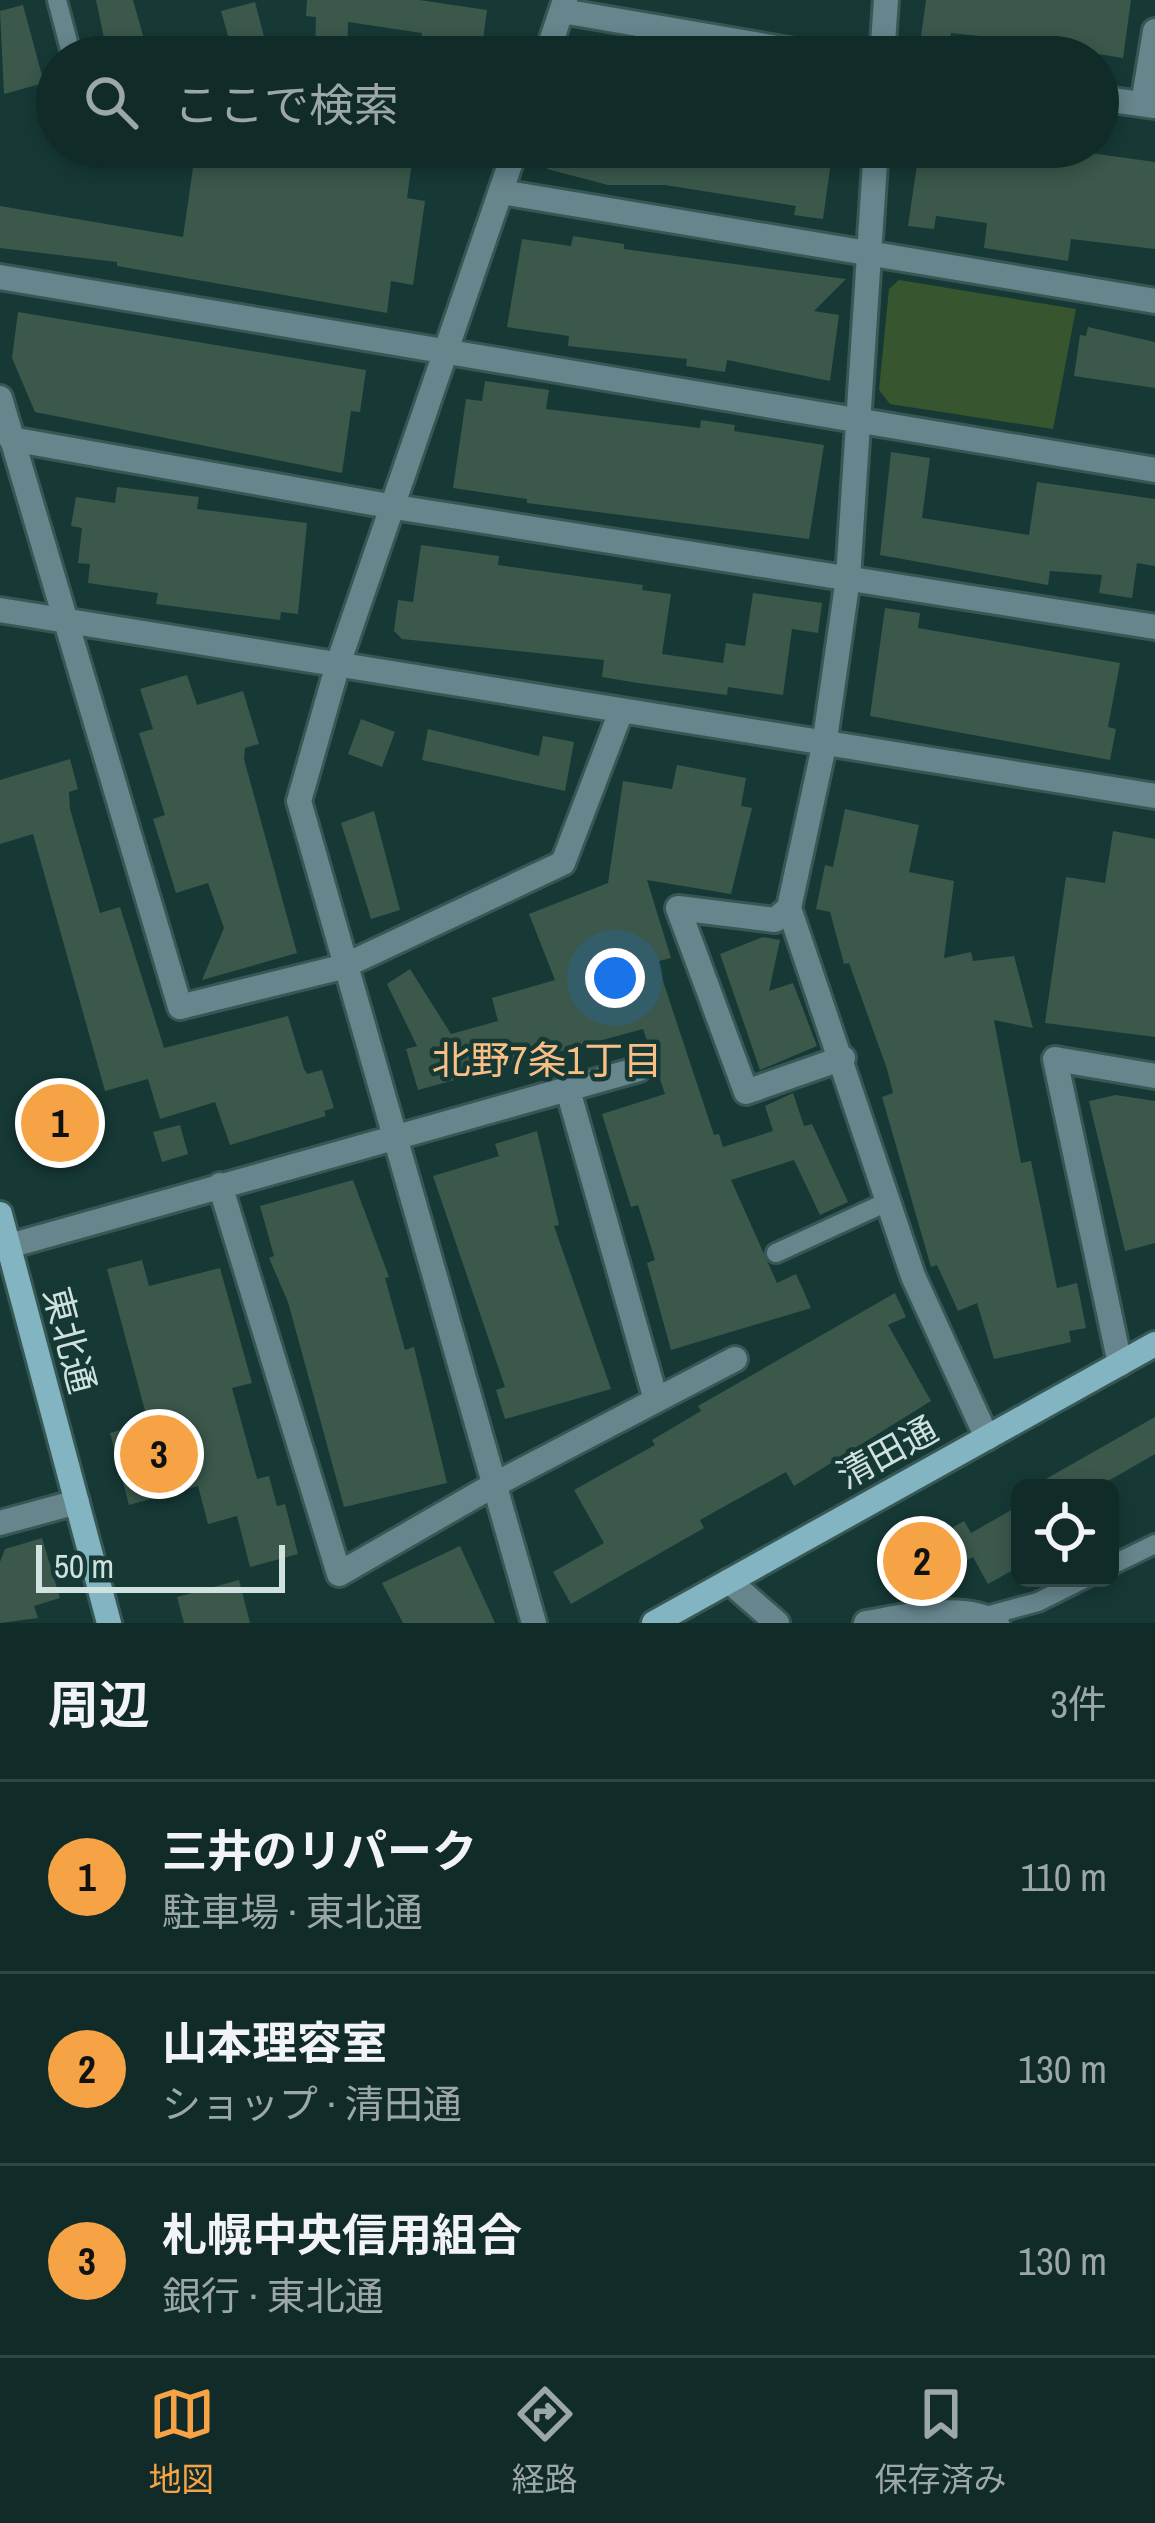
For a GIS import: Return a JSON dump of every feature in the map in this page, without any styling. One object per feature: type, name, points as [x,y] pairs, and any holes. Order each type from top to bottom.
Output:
[{"type":"street","points":[[883,36],[886,0]]},
{"type":"street","points":[[553,36],[563,6],[719,36]]},
{"type":"street","points":[[1119,101],[1149,105],[1155,31]]},
{"type":"street","points":[[509,168],[338,664],[299,801],[342,967],[534,1623]]},
{"type":"street","points":[[874,168],[848,578],[824,746],[789,908],[914,1276],[987,1438]]},
{"type":"street","points":[[501,192],[1155,302]]},
{"type":"street","points":[[0,278],[1155,470]]},
{"type":"street","points":[[0,398],[180,1007],[342,967],[563,863],[620,714]]},
{"type":"street","points":[[11,439],[395,507],[1155,627]]},
{"type":"street","points":[[0,610],[620,714],[1155,796]]},
{"type":"street","points":[[789,908],[775,920],[678,908],[746,1092],[842,1058]]},
{"type":"street","points":[[1120,1364],[1055,1059],[1155,1076]]},
{"type":"street","points":[[9,1246],[639,1070]]},
{"type":"street","points":[[568,1090],[656,1400]]},
{"type":"street","points":[[220,1185],[339,1574],[492,1486],[736,1359]]},
{"type":"street","name":"東北通","points":[[0,1214],[9,1246],[11,1303],[77,1502],[109,1623]]},
{"type":"street","name":"清田通","points":[[654,1623],[1155,1344]]},
{"type":"street","points":[[0,1523],[77,1502]]},
{"type":"street","points":[[729,1581],[777,1623]]},
{"type":"street","points":[[866,1623],[923,1614],[991,1619]]},
{"type":"lane","points":[[57,0],[66,36]]},
{"type":"lane","points":[[776,1253],[889,1201]]},
{"type":"lane","points":[[1119,1562],[1155,1544]]},
{"type":"lane","points":[[991,1619],[1068,1587]]},
{"type":"green space","points":[[899,280],[1076,309],[1053,429],[890,404],[879,390],[889,289]]},
{"type":"building","points":[[96,0],[133,0],[143,36],[104,36]]},
{"type":"building","points":[[307,0],[419,0],[487,10],[484,36],[422,36],[348,22],[348,36],[316,36],[316,17],[306,16]]},
{"type":"building","points":[[926,0],[1131,0],[1123,58],[1119,57],[1119,36],[921,36]]},
{"type":"building","points":[[255,2],[264,36],[228,36],[221,11]]},
{"type":"building","points":[[23,5],[36,53],[36,85],[4,94],[0,11]]},
{"type":"building","points":[[1119,157],[1155,162],[1155,249],[1071,239],[1068,261],[984,248],[987,223],[936,216],[934,229],[908,226],[917,168],[1119,168]]},
{"type":"building","points":[[193,168],[411,168],[407,198],[425,201],[413,285],[391,281],[387,313],[117,266],[117,262],[0,248],[0,206],[183,237]]},
{"type":"building","points":[[830,168],[823,219],[794,215],[796,206],[665,185],[608,185],[547,169]]},
{"type":"building","points":[[573,236],[624,244],[624,249],[846,279],[814,311],[839,315],[830,381],[727,360],[725,372],[686,366],[687,359],[568,346],[569,336],[507,327],[522,239],[571,246]]},
{"type":"building","points":[[18,312],[366,370],[360,412],[351,411],[342,473],[35,412],[12,358]]},
{"type":"building","points":[[1088,327],[1155,342],[1155,388],[1074,376],[1080,335],[1086,336]]},
{"type":"building","points":[[485,381],[549,390],[546,409],[700,428],[701,420],[735,425],[734,431],[824,445],[809,539],[527,503],[527,499],[453,488],[466,399],[482,401]]},
{"type":"building","points":[[891,452],[930,458],[922,518],[1029,535],[1037,482],[1155,499],[1155,566],[1137,563],[1132,598],[1099,593],[1102,575],[1050,571],[1048,585],[880,555]]},
{"type":"building","points":[[117,487],[199,497],[197,509],[307,523],[298,614],[281,612],[280,620],[156,604],[158,593],[88,583],[90,564],[78,563],[82,528],[71,526],[76,497],[115,503]]},
{"type":"building","points":[[421,545],[499,556],[498,565],[643,585],[642,590],[671,594],[662,654],[723,663],[726,643],[745,646],[753,593],[822,603],[818,633],[792,629],[783,695],[728,687],[727,695],[638,683],[602,677],[604,660],[402,639],[394,631],[398,600],[413,602]]},
{"type":"building","points":[[885,608],[920,613],[918,628],[1120,663],[1108,727],[1116,729],[1110,760],[870,716]]},
{"type":"building","points":[[187,675],[197,705],[243,691],[259,744],[245,748],[244,759],[297,953],[202,980],[224,928],[208,883],[176,893],[153,819],[165,815],[139,733],[153,729],[140,689]]},
{"type":"building","points":[[361,719],[395,732],[382,767],[348,754]]},
{"type":"building","points":[[428,729],[539,756],[543,736],[574,742],[565,791],[422,760]]},
{"type":"building","points":[[70,759],[78,789],[69,792],[70,809],[100,913],[120,907],[164,1048],[288,1016],[307,1074],[322,1070],[334,1108],[324,1111],[326,1116],[230,1145],[215,1102],[160,1119],[148,1079],[105,1091],[33,834],[0,844],[0,780]]},
{"type":"building","points":[[677,765],[746,778],[741,806],[752,808],[731,894],[647,880],[671,958],[659,961],[663,981],[714,1135],[719,1134],[723,1147],[773,1131],[765,1106],[793,1093],[804,1126],[812,1124],[848,1202],[820,1215],[794,1160],[731,1180],[777,1283],[796,1274],[811,1308],[671,1350],[647,1263],[655,1260],[638,1205],[631,1207],[602,1114],[665,1094],[643,1029],[418,1090],[406,1049],[417,1046],[387,984],[410,969],[451,1034],[498,1021],[492,998],[555,980],[529,914],[608,883],[623,781],[672,789]]},
{"type":"building","points":[[845,809],[919,825],[909,872],[954,881],[944,958],[971,952],[973,961],[1014,956],[1033,1028],[994,1020],[1021,1163],[1031,1161],[1057,1288],[1077,1283],[1086,1328],[1069,1331],[1071,1342],[994,1359],[977,1303],[958,1311],[937,1265],[931,1267],[882,1097],[893,1093],[887,1069],[849,963],[844,964],[830,912],[816,909],[825,865],[833,867]]},
{"type":"building","points":[[374,811],[400,910],[371,919],[341,823]]},
{"type":"building","points":[[1113,831],[1155,839],[1155,1037],[1045,1023],[1066,877],[1105,883]]},
{"type":"building","points":[[763,937],[780,940],[769,991],[793,983],[817,1046],[760,1070],[720,954]]},
{"type":"building","points":[[1116,1095],[1155,1101],[1155,1243],[1125,1251],[1089,1101]]},
{"type":"building","points":[[180,1125],[188,1154],[162,1162],[153,1132]]},
{"type":"building","points":[[537,1131],[559,1225],[554,1226],[611,1389],[505,1419],[496,1390],[505,1387],[433,1176],[499,1156],[495,1144]]},
{"type":"building","points":[[353,1180],[389,1277],[385,1278],[405,1350],[414,1347],[447,1483],[344,1507],[288,1302],[269,1258],[274,1256],[260,1206]]},
{"type":"building","points":[[142,1260],[149,1286],[220,1268],[252,1383],[232,1388],[257,1479],[269,1476],[277,1506],[285,1504],[298,1554],[250,1567],[237,1516],[208,1524],[198,1486],[129,1505],[110,1433],[148,1422],[107,1269]]},
{"type":"building","points":[[895,1293],[906,1317],[888,1325],[931,1401],[794,1486],[786,1472],[700,1520],[704,1528],[571,1604],[553,1572],[604,1543],[574,1490],[655,1445],[652,1440],[701,1411],[698,1406]]},
{"type":"building","points":[[1155,1417],[1155,1454],[1112,1479],[1046,1479]]},
{"type":"building","points":[[1011,1510],[1011,1571],[988,1584],[973,1557],[920,1587],[903,1556],[964,1521],[971,1533]]},
{"type":"building","points":[[42,1538],[60,1598],[34,1606],[38,1618],[0,1623],[0,1562],[5,1549]]},
{"type":"building","points":[[460,1546],[495,1623],[403,1623],[382,1583]]},
{"type":"building","points":[[239,1580],[250,1623],[184,1623],[177,1597]]},
{"type":"place","name":"三井のリパーク","points":[[60,1123]]},
{"type":"place","name":"札幌中央信用組合","points":[[159,1454]]},
{"type":"place","name":"山本理容室","points":[[922,1561]]},
{"type":"district","name":"北野7条1丁目","points":[[547,1060]]}]
